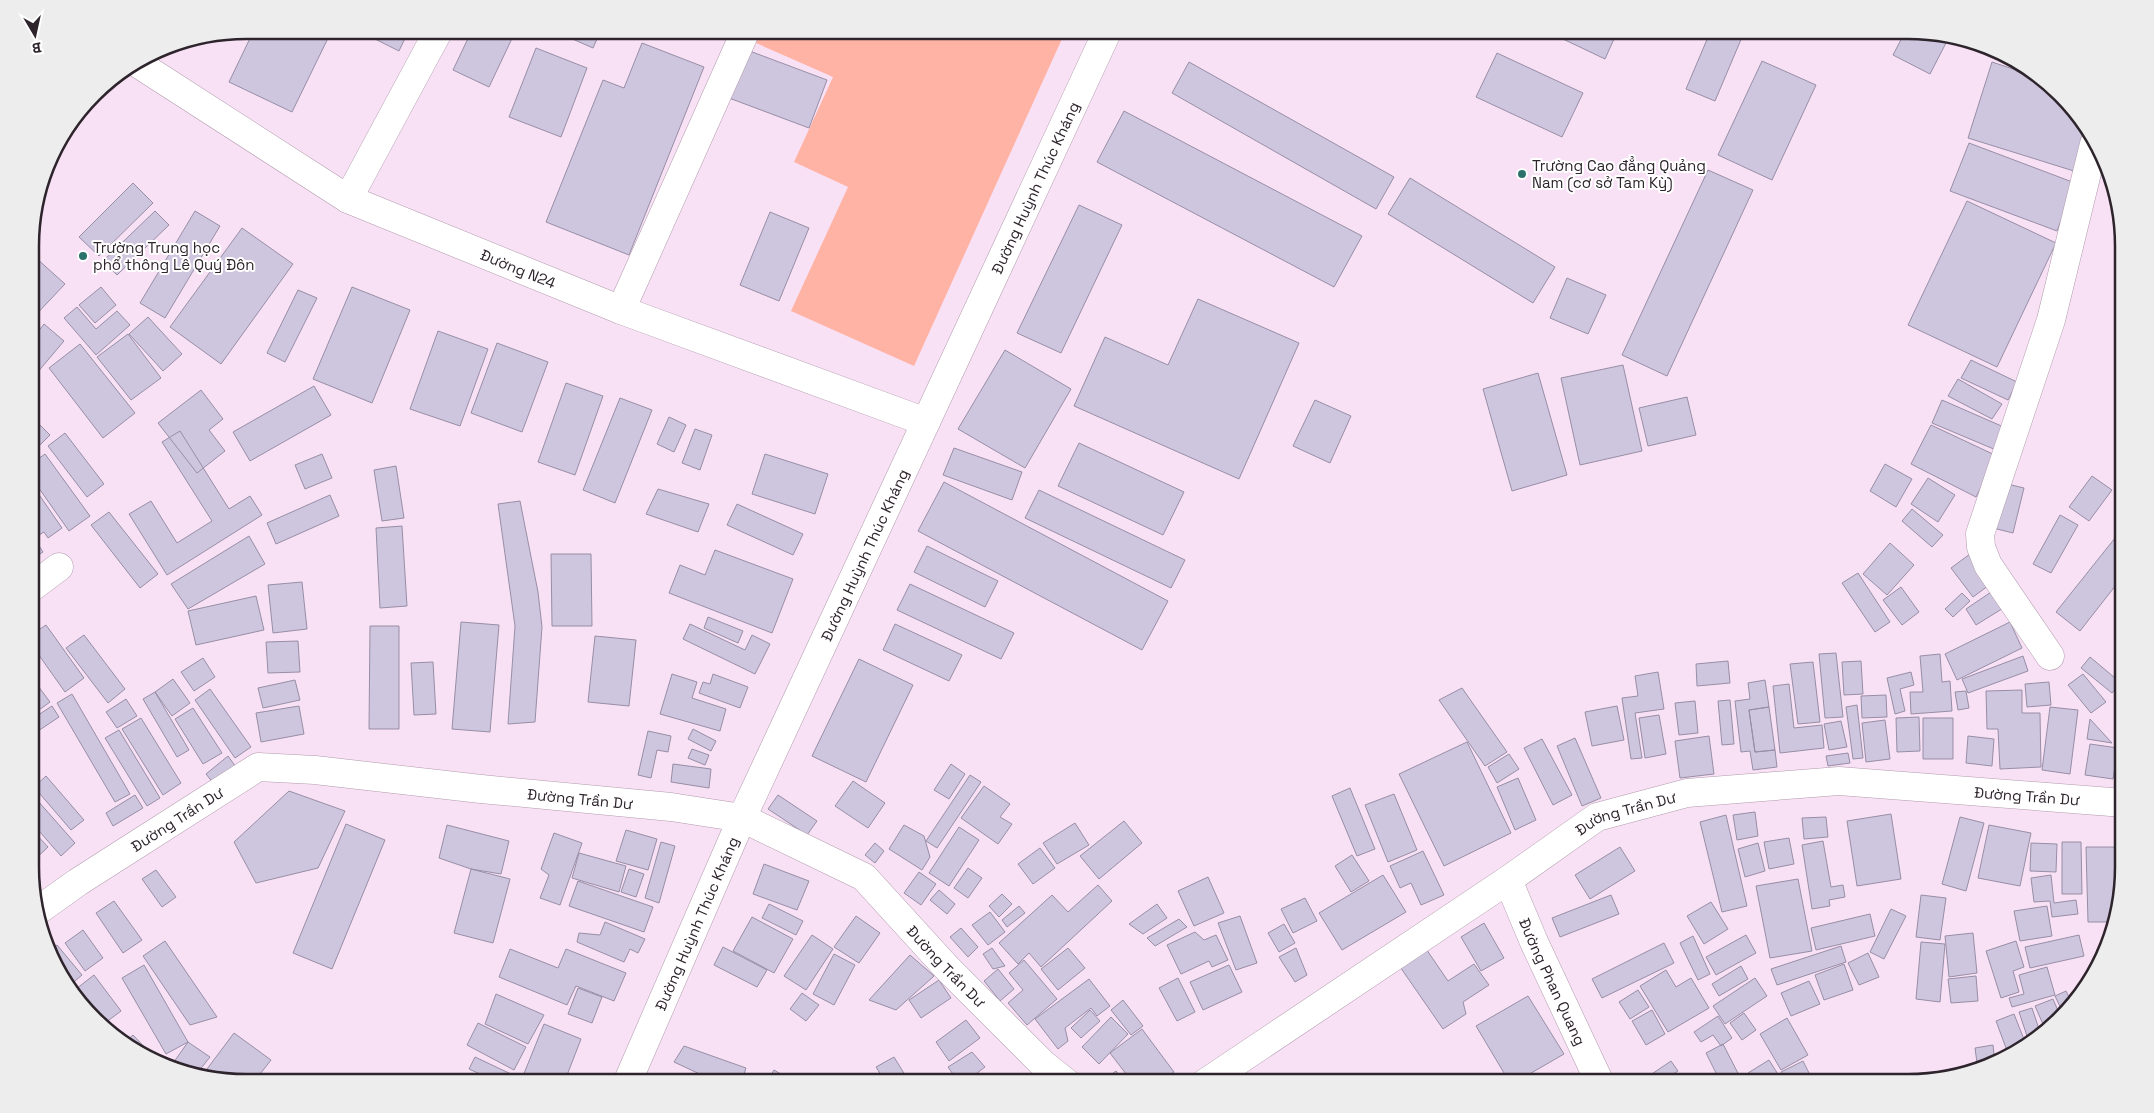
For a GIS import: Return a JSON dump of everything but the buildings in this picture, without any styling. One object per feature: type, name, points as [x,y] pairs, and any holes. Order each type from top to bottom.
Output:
[{"type":"street","points":[[348,198],[434,39]]},
{"type":"street","points":[[621,310],[742,39]]},
{"type":"street","name":"Đường Huỳnh Thúc Kháng","points":[[631,1074],[742,818],[1104,39]]},
{"type":"street","name":"Đường N24","points":[[142,66],[348,198],[621,310],[926,422]]},
{"type":"street","points":[[2050,656],[1988,565],[1980,547],[1980,534],[2051,320],[2092,151]]},
{"type":"street","points":[[39,582],[59,567]]},
{"type":"street","name":"Đường Trần Dư","points":[[43,907],[78,882],[258,767],[315,770],[481,790],[671,807],[742,818],[864,877],[947,968],[1043,1064],[1056,1074]]},
{"type":"street","name":"Đường Trần Dư","points":[[1217,1074],[1508,880],[1597,817],[1687,793],[1839,781],[2115,802]]},
{"type":"street","name":"Đường Phan Quang","points":[[1508,880],[1534,942],[1596,1074]]},
{"type":"shaded area","points":[[747,39],[1062,39],[914,366],[791,311],[848,187],[794,162],[833,77]]},
{"type":"place","name":"Trường Cao đẳng Quảng Nam (cơ sở Tam Kỳ)","points":[[1522,174]]},
{"type":"place","name":"Trường Trung học phổ thông Lê Quý Đôn","points":[[83,256]]}]
